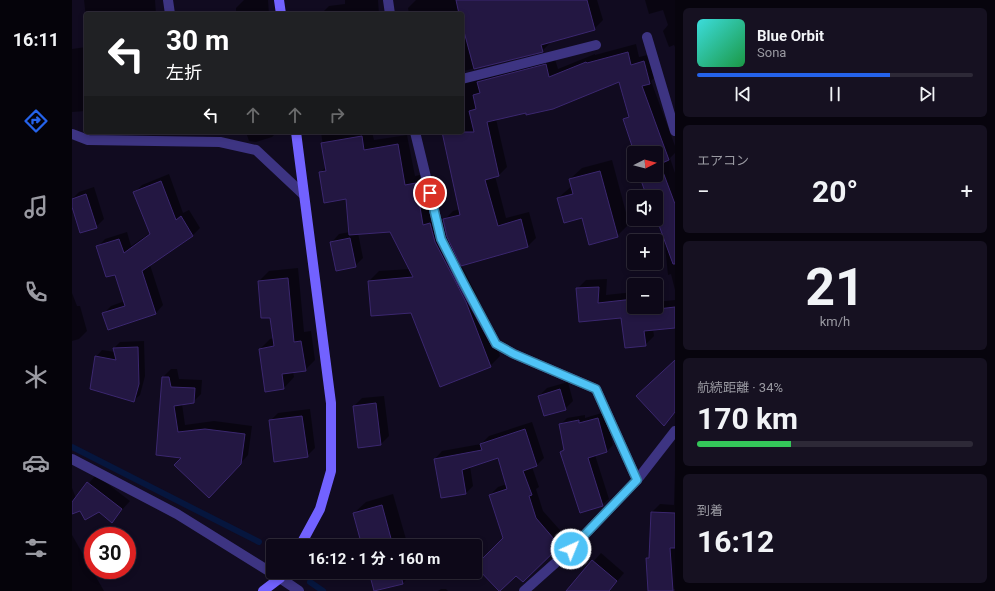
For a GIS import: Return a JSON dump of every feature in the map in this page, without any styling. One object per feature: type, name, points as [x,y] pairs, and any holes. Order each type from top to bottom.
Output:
[{"type":"street","points":[[168,0],[170,12]]},
{"type":"street","points":[[279,0],[281,12]]},
{"type":"street","points":[[390,1],[390,12]]},
{"type":"street","points":[[647,37],[675,131]]},
{"type":"street","points":[[464,78],[596,45]]},
{"type":"street","points":[[72,134],[88,140],[220,142],[256,150],[304,195]]},
{"type":"street","points":[[296,134],[331,403],[331,471],[320,509],[304,539]]},
{"type":"street","points":[[415,134],[441,239],[496,344],[514,354],[596,389],[637,480]]},
{"type":"street","points":[[524,591],[571,549],[637,480],[675,431]]},
{"type":"street","points":[[72,459],[178,514],[266,566]]},
{"type":"street","points":[[263,591],[277,579]]},
{"type":"street","points":[[286,579],[299,591]]},
{"type":"building","points":[[456,0],[587,0],[595,30],[541,45],[543,52],[474,69],[464,32],[464,12],[459,12]]},
{"type":"building","points":[[628,52],[631,65],[644,61],[650,84],[642,86],[669,160],[663,163],[663,146],[632,146],[623,119],[629,117],[619,82],[553,109],[526,115],[526,113],[487,122],[499,176],[485,180],[498,226],[521,219],[528,247],[461,266],[447,237],[443,219],[460,215],[442,134],[464,134],[464,132],[474,132],[469,111],[476,109],[473,95],[480,93],[477,82],[546,64],[549,77],[586,62],[587,63]]},
{"type":"building","points":[[362,136],[364,150],[398,144],[405,185],[416,183],[423,225],[430,223],[435,242],[466,302],[491,367],[440,387],[411,313],[371,316],[368,281],[413,277],[390,232],[349,235],[346,199],[324,203],[319,172],[326,171],[321,143]]},
{"type":"building","points":[[600,171],[618,237],[589,245],[582,218],[564,223],[557,198],[573,194],[569,179]]},
{"type":"building","points":[[663,172],[675,204],[675,264],[673,264],[659,226],[663,226],[663,190],[644,190],[642,182],[663,182]]},
{"type":"building","points":[[161,181],[176,220],[181,216],[193,236],[142,271],[156,314],[108,330],[102,313],[125,306],[115,275],[106,277],[96,246],[119,239],[124,253],[150,234],[133,192]]},
{"type":"building","points":[[86,194],[97,228],[80,233],[72,207],[72,199]]},
{"type":"building","points":[[350,238],[356,267],[336,271],[330,242]]},
{"type":"building","points":[[288,278],[294,342],[301,341],[306,371],[282,374],[284,389],[265,392],[259,349],[274,346],[270,318],[261,318],[258,281]]},
{"type":"building","points":[[599,287],[598,303],[627,300],[627,314],[663,314],[663,308],[675,307],[675,328],[644,331],[646,346],[625,348],[621,318],[579,322],[576,288]]},
{"type":"building","points":[[138,347],[139,384],[134,402],[90,389],[95,356],[116,360],[113,348]]},
{"type":"building","points":[[675,360],[675,412],[664,426],[636,396]]},
{"type":"building","points":[[162,377],[169,377],[171,387],[195,388],[194,403],[174,406],[178,432],[205,429],[245,434],[241,464],[209,498],[174,465],[181,458],[156,455]]},
{"type":"building","points":[[560,389],[566,410],[544,416],[538,396]]},
{"type":"building","points":[[376,403],[381,445],[358,448],[353,406]]},
{"type":"building","points":[[302,416],[308,457],[274,462],[269,420]]},
{"type":"building","points":[[598,418],[607,452],[588,458],[603,506],[580,513],[560,452],[564,450],[559,424],[579,420],[579,423]]},
{"type":"building","points":[[525,429],[537,466],[523,471],[532,495],[529,496],[536,518],[560,546],[523,582],[516,576],[500,591],[482,573],[482,559],[503,538],[489,495],[507,489],[498,458],[462,470],[466,494],[441,498],[434,459],[482,450],[480,444]]},
{"type":"building","points":[[87,482],[122,509],[112,523],[99,512],[85,520],[80,511],[72,514],[72,502]]},
{"type":"building","points":[[382,505],[391,539],[360,539],[353,513]]},
{"type":"building","points":[[651,512],[675,513],[675,548],[670,548],[673,591],[648,591],[646,558],[649,558]]},
{"type":"building","points":[[592,560],[617,581],[609,591],[566,591]]},
{"type":"building","points":[[371,579],[402,579],[403,584],[374,591]]},
{"type":"waterway","points":[[72,447],[259,542]]},
{"type":"waterway","points":[[310,582],[323,591]]},
{"type":"route","points":[[430,193],[441,239],[496,344],[514,354],[596,389],[637,480],[571,549]]}]
